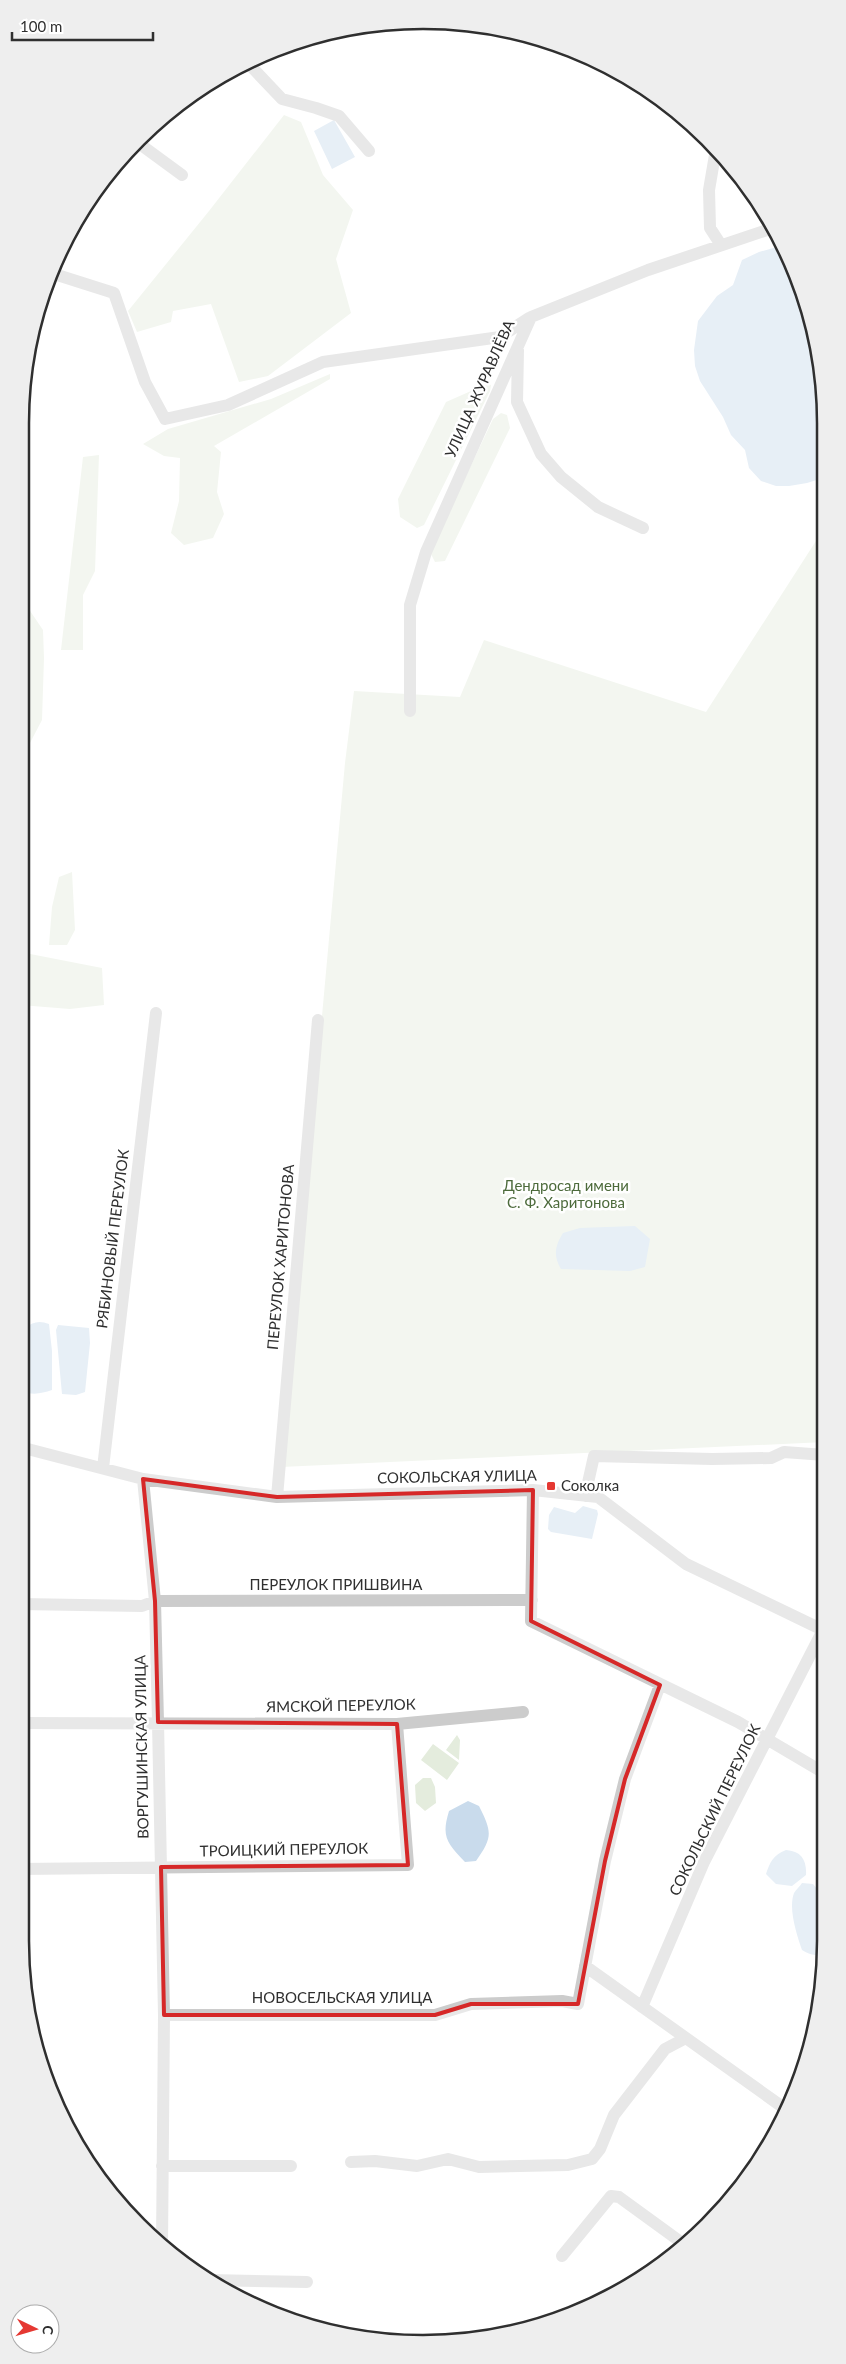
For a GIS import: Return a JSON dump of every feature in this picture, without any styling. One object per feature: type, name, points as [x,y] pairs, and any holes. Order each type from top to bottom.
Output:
[{"type":"street","points":[[252,68],[282,99],[339,116],[368,151]]},
{"type":"street","points":[[142,146],[182,175]]},
{"type":"street","points":[[714,158],[709,190],[710,228],[721,245]]},
{"type":"street","name":"УЛИЦА ЖУРАВЛЁВА","points":[[410,711],[410,605],[414,588],[426,552],[518,342],[531,317],[648,270],[766,230]]},
{"type":"street","points":[[58,275],[114,293],[145,382],[165,419],[228,405],[323,362],[500,338],[531,317]]},
{"type":"street","points":[[518,342],[517,402],[541,454],[561,477],[598,507],[643,528]]},
{"type":"street","name":"РЯБИНОВЫЙ ПЕРЕУЛОК","points":[[103,1468],[156,1013]]},
{"type":"street","name":"ПЕРЕУЛОК ХАРИТОНОВА","points":[[277,1497],[318,1020]]},
{"type":"street","name":"СОКОЛЬСКАЯ УЛИЦА","points":[[29,1449],[143,1479],[277,1497],[533,1490],[598,1497],[686,1564],[817,1628]]},
{"type":"street","points":[[585,1496],[594,1456],[712,1459],[771,1458],[784,1452],[817,1454]]},
{"type":"street","name":"ВОРГУШИНСКАЯ УЛИЦА","points":[[143,1479],[154,1601],[158,1722],[164,2015],[162,2236]]},
{"type":"street","points":[[533,1490],[531,1621],[768,1738],[817,1768]]},
{"type":"street","name":"ПЕРЕУЛОК ПРИШВИНА","points":[[29,1604],[142,1606],[154,1601],[532,1600]]},
{"type":"street","name":"СОКОЛЬСКИЙ ПЕРЕУЛОК","points":[[642,2007],[704,1862],[817,1644]]},
{"type":"street","points":[[660,1685],[625,1780],[605,1861],[585,1966],[684,2039],[781,2106]]},
{"type":"street","name":"ЯМСКОЙ ПЕРЕУЛОК","points":[[29,1723],[397,1724],[523,1712]]},
{"type":"street","name":"ТРОИЦКИЙ ПЕРЕУЛОК","points":[[29,1870],[408,1865],[397,1724]]},
{"type":"street","name":"НОВОСЕЛЬСКАЯ УЛИЦА","points":[[164,2015],[435,2015],[471,2004],[562,2001],[578,2004],[585,1966]]},
{"type":"street","points":[[351,2162],[375,2161],[417,2166],[448,2159],[479,2167],[568,2165],[592,2159],[600,2149],[614,2115],[666,2049],[675,2042],[684,2039]]},
{"type":"street","points":[[162,2166],[291,2166]]},
{"type":"street","points":[[562,2256],[611,2196],[624,2201],[679,2241]]},
{"type":"street","points":[[223,2280],[307,2282]]},
{"type":"highlighted area","points":[[143,1479],[277,1497],[533,1490],[531,1621],[660,1685],[625,1779],[605,1861],[578,2004],[471,2004],[435,2015],[164,2015],[161,1867],[408,1865],[397,1724],[158,1722],[155,1601]]},
{"type":"green space","points":[[284,115],[301,122],[323,175],[353,210],[336,259],[351,313],[268,376],[239,382],[211,304],[173,311],[171,322],[137,332],[128,311]]},
{"type":"green space","points":[[330,374],[330,379],[214,446],[221,452],[217,492],[224,514],[213,538],[184,545],[171,533],[179,501],[180,458],[164,456],[143,444],[168,429],[271,399]]},
{"type":"green space","points":[[487,384],[491,385],[490,391],[424,525],[417,528],[400,517],[398,499],[446,402]]},
{"type":"green space","points":[[501,413],[507,415],[510,428],[445,561],[435,562],[430,552],[493,419]]},
{"type":"green space","points":[[99,455],[95,571],[83,595],[83,650],[61,650],[83,457]]},
{"type":"green space","name":"Дендросад имени С. Ф. Харитонова","points":[[817,539],[817,1442],[281,1467],[345,763],[354,691],[460,697],[484,640],[706,712]]},
{"type":"green space","points":[[29,609],[43,630],[42,720],[29,745]]},
{"type":"green space","points":[[72,872],[75,930],[67,945],[49,945],[52,907],[59,877]]},
{"type":"green space","points":[[29,954],[102,968],[104,1005],[70,1009],[29,1006]]},
{"type":"green space","points":[[457,1735],[460,1740],[459,1760],[446,1750]]},
{"type":"green space","points":[[433,1744],[459,1763],[447,1780],[421,1760]]},
{"type":"green space","points":[[423,1778],[431,1778],[435,1787],[436,1803],[425,1811],[416,1803],[415,1785]]},
{"type":"water","points":[[334,120],[355,157],[332,169],[314,131]]},
{"type":"water","points":[[776,247],[777,249],[796,296],[810,346],[816,397],[817,480],[807,483],[776,486],[761,481],[749,468],[745,450],[731,435],[723,417],[700,381],[695,366],[694,350],[698,321],[717,296],[733,285],[742,260],[759,252]]},
{"type":"water","points":[[635,1226],[650,1239],[645,1267],[630,1271],[561,1269],[556,1251],[563,1233],[580,1228]]},
{"type":"water","points":[[42,1322],[49,1324],[52,1351],[52,1390],[35,1394],[29,1393],[29,1325]]},
{"type":"water","points":[[58,1325],[89,1328],[90,1343],[85,1392],[76,1395],[62,1394],[56,1330]]},
{"type":"water","points":[[583,1506],[597,1510],[598,1514],[592,1539],[551,1532],[548,1529],[549,1515],[554,1507],[575,1513]]},
{"type":"water","points":[[468,1801],[479,1806],[489,1834],[488,1840],[476,1861],[465,1862],[447,1839],[446,1827],[449,1811]]},
{"type":"water","points":[[786,1850],[799,1854],[805,1865],[806,1875],[792,1886],[776,1884],[766,1874],[773,1859]]},
{"type":"water","points":[[802,1883],[813,1884],[817,1890],[816,1955],[802,1950],[794,1922],[792,1899]]},
{"type":"place","name":"Соколка","points":[[551,1486]]}]
